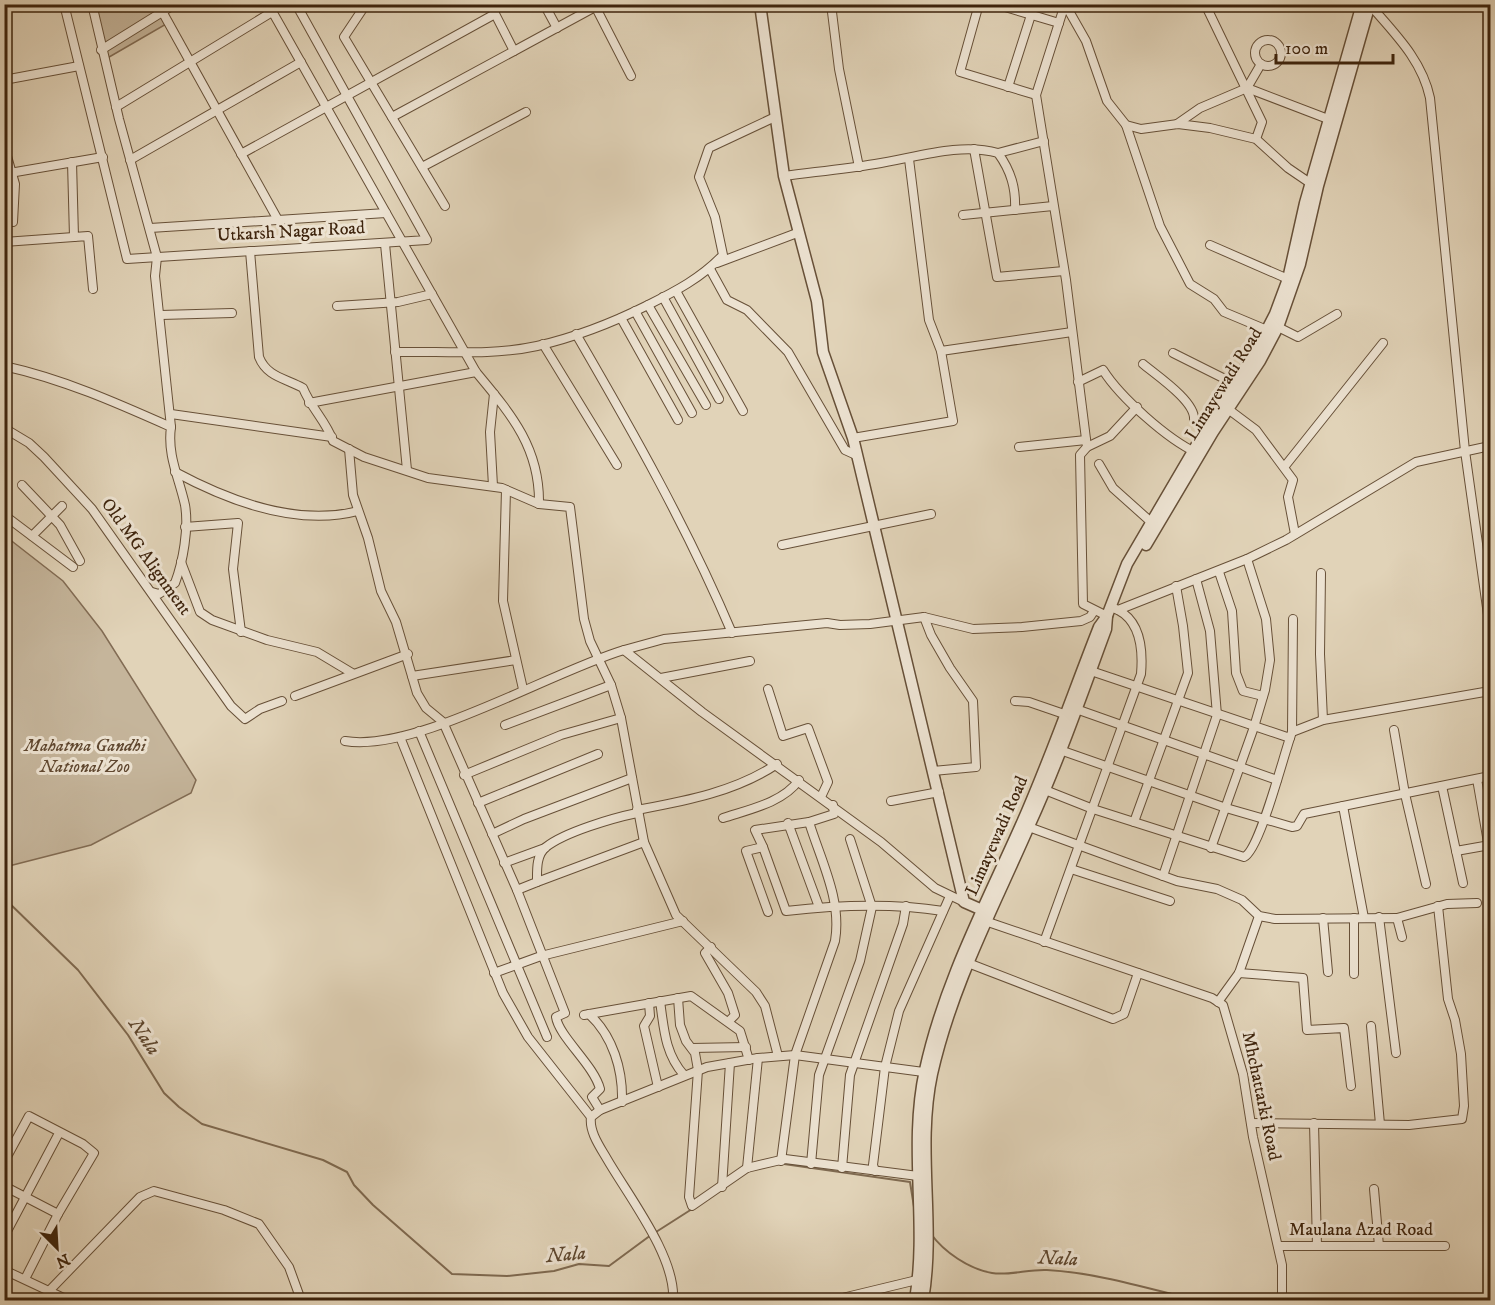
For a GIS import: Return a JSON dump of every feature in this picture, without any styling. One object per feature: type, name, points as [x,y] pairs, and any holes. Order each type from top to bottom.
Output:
[{"type":"street","points":[[9,173],[103,157],[64,4]]},
{"type":"street","points":[[92,4],[101,50],[157,257],[155,276],[171,414],[169,444],[186,512],[175,584],[159,594],[152,592]]},
{"type":"street","points":[[101,50],[160,8],[175,4]]},
{"type":"street","points":[[296,4],[347,96]]},
{"type":"street","points":[[366,4],[344,37],[445,206]]},
{"type":"street","points":[[490,4],[514,51]]},
{"type":"street","points":[[544,4],[556,28]]},
{"type":"street","points":[[760,4],[783,176],[817,301],[823,352],[853,438],[964,902]]},
{"type":"street","points":[[831,4],[839,69],[859,167]]},
{"type":"street","points":[[979,4],[960,72],[1036,95]]},
{"type":"street","points":[[995,4],[1059,23]]},
{"type":"street","points":[[1044,942],[1137,688],[1143,655],[1133,623],[1127,614],[1094,611],[1083,604],[1080,455],[1086,444],[1064,271],[1036,95],[1065,4]]},
{"type":"street","points":[[1065,4],[1086,41],[1107,101],[1126,125],[1160,226],[1190,284],[1214,299],[1224,312],[1299,337],[1338,315]]},
{"type":"street","points":[[1206,4],[1262,122],[1256,139]]},
{"type":"street","points":[[1314,185],[1328,119],[1362,4]]},
{"type":"street","points":[[1314,185],[1370,5]]},
{"type":"street","points":[[1370,5],[1411,53],[1426,79],[1430,98],[1465,451],[1491,629]]},
{"type":"street","points":[[392,117],[594,6],[631,76]]},
{"type":"street","points":[[160,8],[278,220]]},
{"type":"street","points":[[116,107],[190,62],[270,8],[476,372],[529,444],[540,482],[539,504]]},
{"type":"street","points":[[241,154],[495,14]]},
{"type":"street","points":[[1008,87],[1031,15]]},
{"type":"street","points":[[130,160],[301,62]]},
{"type":"street","points":[[1177,124],[1200,108],[1247,88],[1261,64]]},
{"type":"street","points":[[4,80],[79,66]]},
{"type":"street","points":[[1247,88],[1328,119]]},
{"type":"street","name":"Utkarsh Nagar Road","points":[[103,157],[127,259],[427,240],[347,96]]},
{"type":"street","points":[[422,167],[526,112]]},
{"type":"street","points":[[712,267],[723,255],[721,240],[699,177],[709,148],[775,117]]},
{"type":"street","points":[[1126,125],[1142,129],[1177,124],[1210,128],[1256,139],[1287,168],[1314,185]]},
{"type":"street","points":[[783,176],[974,149],[999,153],[1044,141]]},
{"type":"street","points":[[4,146],[13,222]]},
{"type":"street","points":[[974,149],[997,276],[1064,271]]},
{"type":"street","points":[[999,153],[1014,182],[1015,210]]},
{"type":"street","points":[[853,438],[953,421],[941,351],[929,320],[909,159]]},
{"type":"street","points":[[72,162],[74,237]]},
{"type":"street","name":"Limayewadi Road","points":[[1121,583],[1196,453],[1206,429],[1273,328],[1314,185]]},
{"type":"street","name":"Limayewadi Road","points":[[1025,825],[1045,790],[1091,671],[1127,564],[1196,453],[1260,361],[1300,264],[1314,185]]},
{"type":"street","points":[[963,215],[1053,206]]},
{"type":"street","points":[[150,228],[386,213]]},
{"type":"street","points":[[395,352],[512,349],[543,344],[604,326],[676,291],[712,267],[797,233]]},
{"type":"street","points":[[4,242],[88,236],[93,289]]},
{"type":"street","points":[[385,244],[407,470]]},
{"type":"street","points":[[1210,245],[1288,279]]},
{"type":"street","points":[[250,251],[259,357],[263,368],[272,375],[303,388],[309,403],[327,425],[333,441],[364,457],[428,478],[493,486],[539,504],[570,507],[575,564],[584,619],[597,658],[611,685],[621,718],[644,842],[676,915],[746,980],[761,1000],[778,1056]]},
{"type":"street","points":[[712,267],[727,300],[747,310],[788,352],[844,450],[856,455]]},
{"type":"street","points":[[676,291],[743,411]]},
{"type":"street","points":[[337,306],[390,302],[432,294]]},
{"type":"street","points":[[663,297],[719,399]]},
{"type":"street","points":[[648,304],[706,405]]},
{"type":"street","points":[[635,311],[692,413]]},
{"type":"street","points":[[161,315],[232,313]]},
{"type":"street","points":[[621,318],[678,420]]},
{"type":"street","points":[[941,351],[1072,332]]},
{"type":"street","points":[[576,334],[654,469],[702,562],[732,633]]},
{"type":"street","points":[[1285,466],[1383,343]]},
{"type":"street","points":[[543,344],[617,465]]},
{"type":"street","points":[[1173,353],[1235,384]]},
{"type":"street","points":[[1143,364],[1176,391],[1194,414],[1194,419],[1206,429]]},
{"type":"street","points":[[4,366],[36,373],[98,395],[171,427]]},
{"type":"street","points":[[1078,382],[1103,370],[1114,387],[1196,453]]},
{"type":"street","points":[[309,403],[476,372]]},
{"type":"street","points":[[493,486],[490,432],[494,394]]},
{"type":"street","points":[[1019,447],[1086,444],[1110,436],[1137,407]]},
{"type":"street","points":[[1228,410],[1256,430],[1285,466],[1293,480],[1288,497],[1295,534]]},
{"type":"street","points":[[171,414],[332,437]]},
{"type":"street","name":"Old MG Alignment","points":[[4,428],[28,443],[78,493],[152,592],[221,694],[245,719],[282,701]]},
{"type":"street","points":[[1112,611],[1219,572],[1247,559],[1295,534],[1416,462],[1491,446]]},
{"type":"street","points":[[349,449],[352,495],[368,538],[381,591],[408,654],[412,676],[426,708],[443,722],[464,775],[492,834],[565,1013],[556,1017],[557,1026],[579,1050],[583,1063],[597,1077],[600,1089],[592,1097],[600,1110]]},
{"type":"street","points":[[1100,464],[1113,488],[1151,522]]},
{"type":"street","points":[[175,472],[249,503],[295,514],[333,518],[358,511]]},
{"type":"street","points":[[4,515],[76,564],[60,525],[22,485]]},
{"type":"street","points":[[506,490],[503,601],[523,689]]},
{"type":"street","points":[[32,536],[62,506]]},
{"type":"street","points":[[782,545],[932,514]]},
{"type":"street","points":[[184,527],[238,523],[233,569],[241,632]]},
{"type":"street","points":[[1211,848],[1254,727],[1270,660],[1266,619],[1247,559]]},
{"type":"street","points":[[180,562],[200,612],[212,620],[241,632],[317,652],[352,673]]},
{"type":"street","points":[[1219,572],[1236,631],[1236,673],[1243,691],[1263,696]]},
{"type":"street","points":[[1321,573],[1320,654],[1323,720]]},
{"type":"street","points":[[1163,876],[1217,714],[1210,631],[1196,579]]},
{"type":"street","points":[[1134,822],[1165,742],[1188,673],[1176,586]]},
{"type":"street","points":[[345,741],[361,744],[400,737],[443,722],[597,658],[664,639],[827,623],[840,625],[896,622],[924,617],[973,629],[983,629],[1081,621],[1090,617],[1094,611]]},
{"type":"street","name":"Limayewadi Road","points":[[929,1073],[939,1015],[1025,825],[1064,714],[1099,627],[1112,611]]},
{"type":"street","points":[[924,617],[931,635],[950,668],[973,701],[976,767],[933,771]]},
{"type":"street","points":[[1045,790],[1093,809],[1240,858],[1248,856],[1264,819],[1291,735],[1293,620]]},
{"type":"street","points":[[624,650],[702,712],[821,796],[935,888],[1044,942],[1218,1002],[1239,973],[1259,916]]},
{"type":"street","points":[[296,696],[352,673],[408,654]]},
{"type":"street","points":[[412,676],[516,660]]},
{"type":"street","points":[[661,678],[750,661]]},
{"type":"street","points":[[1091,671],[1254,727],[1291,735],[1323,720],[1491,691]]},
{"type":"street","points":[[505,725],[611,685]]},
{"type":"street","points":[[768,689],[783,736],[808,728],[828,782],[821,796]]},
{"type":"street","points":[[1015,701],[1029,702],[1064,714]]},
{"type":"street","points":[[1076,709],[1123,728],[1277,780]]},
{"type":"street","points":[[464,775],[561,735],[621,718]]},
{"type":"street","points":[[1395,730],[1405,794],[1426,884]]},
{"type":"street","points":[[418,731],[547,1037]]},
{"type":"street","points":[[400,737],[494,973],[528,1037],[591,1117],[590,1126],[601,1148],[648,1229],[670,1274],[673,1300]]},
{"type":"street","points":[[1060,750],[1226,808],[1294,827],[1302,815],[1491,776]]},
{"type":"street","points":[[478,803],[598,754]]},
{"type":"street","points":[[504,863],[612,819],[699,797],[757,777],[777,764]]},
{"type":"street","points":[[492,834],[632,778]]},
{"type":"street","points":[[1456,851],[1490,848],[1477,779]]},
{"type":"street","points":[[723,818],[765,804],[794,788],[799,780]]},
{"type":"street","points":[[1442,786],[1463,883]]},
{"type":"street","points":[[891,801],[939,792]]},
{"type":"street","points":[[832,805],[834,814],[809,822],[788,823],[754,830],[763,847],[786,911],[819,907],[906,906],[943,911]]},
{"type":"street","points":[[1343,806],[1364,918]]},
{"type":"street","points":[[781,1161],[795,1055],[835,941],[838,922],[837,907],[809,822]]},
{"type":"street","points":[[788,823],[819,907]]},
{"type":"street","points":[[1025,825],[1163,876],[1217,889],[1242,900],[1259,916],[1275,919],[1397,918],[1438,906],[1478,903]]},
{"type":"street","points":[[811,1164],[819,1075],[860,961],[872,907],[850,839]]},
{"type":"street","points":[[516,890],[644,842]]},
{"type":"street","points":[[763,847],[746,851],[768,912]]},
{"type":"street","points":[[537,882],[537,862],[545,848]]},
{"type":"street","points":[[1071,869],[1170,901]]},
{"type":"street","points":[[874,1171],[885,1067],[899,1011],[950,896]]},
{"type":"street","points":[[842,1168],[850,1075],[903,924],[906,906]]},
{"type":"street","points":[[1251,1123],[1409,1125],[1462,1119],[1464,1106],[1461,1054],[1448,999],[1438,906]]},
{"type":"street","name":"Limayewadi Road","points":[[929,1073],[985,914]]},
{"type":"street","points":[[1379,917],[1396,1053]]},
{"type":"street","points":[[1323,918],[1328,972]]},
{"type":"street","points":[[1353,918],[1354,974]]},
{"type":"street","points":[[1397,918],[1402,937]]},
{"type":"street","points":[[494,973],[541,956],[683,921]]},
{"type":"street","points":[[711,947],[705,953],[728,993],[735,1016],[729,1021]]},
{"type":"street","points":[[968,963],[1113,1019],[1124,1014],[1138,973]]},
{"type":"street","points":[[1239,973],[1303,978],[1307,1030],[1344,1028],[1351,1086]]},
{"type":"street","points":[[622,1102],[623,1083],[618,1062],[604,1030],[587,1014],[691,996],[698,999],[740,1031],[753,1059],[747,1168]]},
{"type":"street","points":[[678,998],[680,1025],[686,1041],[692,1048],[698,1070],[689,1197],[692,1206],[747,1168],[781,1161],[918,1176]]},
{"type":"street","points":[[660,1001],[668,1049],[673,1062],[684,1075]]},
{"type":"street","name":"Mhchattarki Road","points":[[1218,1002],[1223,1005],[1236,1044],[1282,1265],[1282,1300]]},
{"type":"street","points":[[648,1003],[650,1016],[644,1026],[658,1087]]},
{"type":"street","points":[[1371,1026],[1380,1124]]},
{"type":"street","points":[[692,1048],[746,1047]]},
{"type":"street","points":[[591,1117],[600,1110],[684,1075],[753,1059],[795,1055],[929,1073]]},
{"type":"street","points":[[722,1186],[730,1063]]},
{"type":"street","points":[[926,1223],[918,1176],[920,1107],[929,1073]]},
{"type":"street","points":[[923,1300],[929,1073]]},
{"type":"street","points":[[4,1162],[29,1116],[82,1144],[94,1154],[58,1214],[25,1279]]},
{"type":"street","points":[[1314,1124],[1317,1246]]},
{"type":"street","points":[[4,1237],[59,1133]]},
{"type":"street","points":[[4,1186],[58,1214]]},
{"type":"street","points":[[1374,1189],[1379,1246]]},
{"type":"street","points":[[50,1291],[140,1197],[154,1191],[224,1210],[259,1224],[289,1267],[301,1300]]},
{"type":"street","name":"Maulana Azad Road","points":[[1278,1246],[1445,1246]]},
{"type":"street","points":[[4,1270],[68,1300]]},
{"type":"street","points":[[834,1300],[923,1279]]},
{"type":"street","points":[[915,1300],[923,1279]]},
{"type":"green space","points":[[92,5],[158,5],[168,23],[104,60]]},
{"type":"green space","name":"Mahatma Gandhi National Zoo","points":[[4,535],[63,581],[102,631],[196,780],[191,793],[91,845],[5,867]]},
{"type":"waterway","name":"Nala","points":[[4,898],[78,970],[128,1035],[164,1093],[179,1107],[202,1124],[323,1160],[347,1172],[354,1185],[373,1205],[452,1274],[507,1276],[554,1271],[579,1264],[609,1266],[651,1235]]},
{"type":"waterway","name":"Nala","points":[[784,1164],[910,1182],[914,1207]]},
{"type":"waterway","name":"Nala","points":[[656,1232],[692,1209]]},
{"type":"waterway","name":"Nala","points":[[931,1234],[958,1259],[983,1271],[999,1274],[1040,1270],[1085,1274],[1196,1300]]}]
